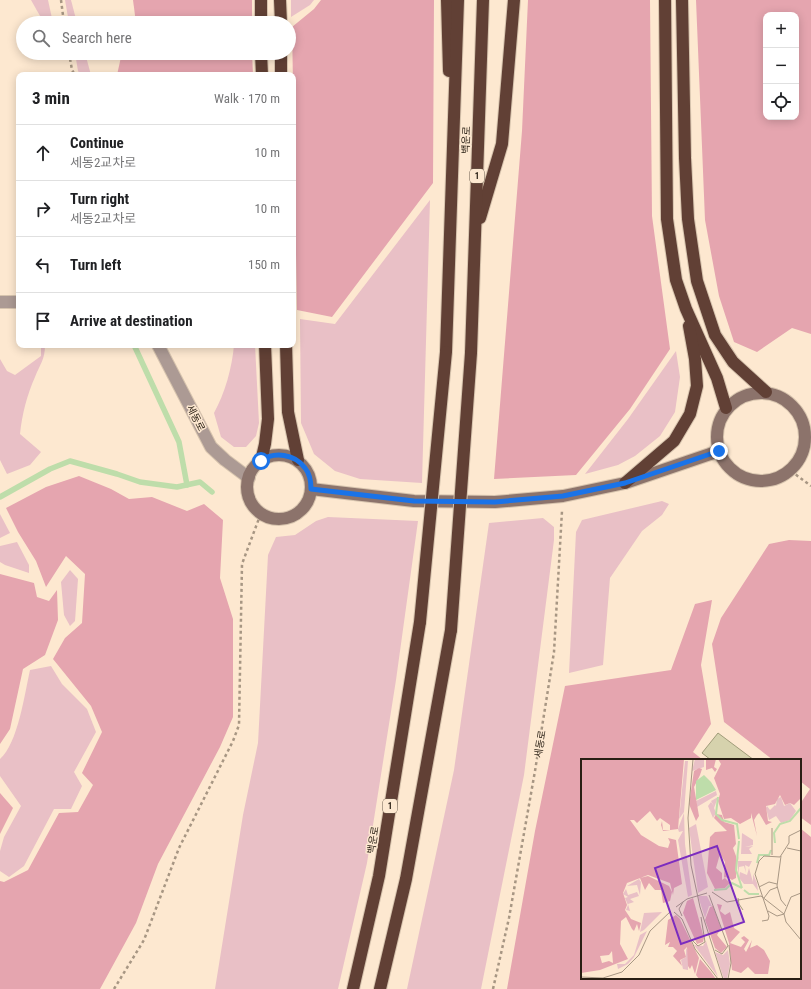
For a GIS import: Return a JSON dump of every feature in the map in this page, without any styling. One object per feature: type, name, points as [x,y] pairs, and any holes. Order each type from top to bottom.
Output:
[{"type":"highway","points":[[261,0],[261,16]]},
{"type":"highway","points":[[280,0],[281,16]]},
{"type":"highway","points":[[447,0],[452,185]]},
{"type":"highway","name":"백운로","points":[[353,989],[379,876],[420,622],[446,352],[458,0]]},
{"type":"highway","name":"백운로","points":[[380,989],[406,879],[451,630],[471,353],[483,0]]},
{"type":"highway","points":[[475,236],[502,144],[514,0]]},
{"type":"highway","points":[[665,0],[667,219],[676,280],[686,309],[717,378],[726,408]]},
{"type":"highway","points":[[682,0],[685,158],[688,211],[697,281],[714,335],[732,362],[766,392]]},
{"type":"highway","points":[[261,60],[262,72]]},
{"type":"highway","points":[[281,60],[281,72]]},
{"type":"highway","points":[[625,483],[674,441],[690,414],[697,386],[695,359],[686,309]]},
{"type":"highway","points":[[261,461],[268,419],[265,348]]},
{"type":"highway","points":[[286,348],[288,412],[298,460]]},
{"type":"street","points":[[0,302],[16,302]]},
{"type":"street","name":"세동로","points":[[160,348],[211,447],[224,460],[249,478]]},
{"type":"street","points":[[766,392],[781,397],[806,416],[806,432],[805,446],[800,460],[791,471],[778,478],[764,482],[749,480],[736,474],[725,464],[719,451],[716,436],[719,422],[726,408],[738,399],[752,393],[766,392]]},
{"type":"street","points":[[311,489],[414,501],[495,502],[563,496],[625,483],[719,451]]},
{"type":"street","points":[[276,455],[287,456],[298,460],[305,468],[310,478],[311,489],[309,499],[304,508],[287,518],[276,519],[266,516],[258,511],[251,503],[247,483],[250,472],[261,461],[276,455]]},
{"type":"path","points":[[61,0],[63,16]]},
{"type":"path","points":[[70,60],[73,72]]},
{"type":"path","points":[[791,471],[811,486]]},
{"type":"path","name":"세동로","points":[[493,989],[509,918],[554,652],[563,496]]},
{"type":"path","points":[[114,989],[144,940],[179,848],[233,741],[239,725],[242,564],[261,513]]},
{"type":"shaded area","points":[[31,0],[48,0],[51,16],[40,16]]},
{"type":"shaded area","points":[[65,0],[71,0],[75,16],[68,16]]},
{"type":"shaded area","points":[[133,0],[252,0],[252,16],[135,16]]},
{"type":"shaded area","points":[[291,0],[314,0],[310,5],[291,16]]},
{"type":"shaded area","points":[[321,0],[434,0],[433,183],[332,317],[297,310],[296,72],[293,72],[293,60],[296,60],[296,24],[314,9]]},
{"type":"shaded area","points":[[528,0],[650,0],[652,216],[670,349],[630,409],[576,475],[494,479],[522,131]]},
{"type":"shaded area","points":[[696,0],[811,0],[811,334],[792,328],[757,352],[734,342],[719,296],[705,220]]},
{"type":"shaded area","points":[[76,60],[87,60],[90,72],[78,71]]},
{"type":"shaded area","points":[[120,60],[252,60],[253,72],[118,72]]},
{"type":"shaded area","points":[[430,200],[422,483],[360,479],[335,471],[314,454],[301,423],[300,319],[335,324]]},
{"type":"shaded area","points":[[41,348],[45,348],[42,362],[27,398],[20,434],[41,452],[30,465],[7,474],[0,460],[0,359],[7,371],[15,375],[41,356]]},
{"type":"shaded area","points":[[234,348],[255,348],[259,423],[256,436],[246,447],[234,447],[221,437],[214,413],[232,363]]},
{"type":"shaded area","points":[[676,351],[680,377],[675,412],[660,436],[635,456],[618,465],[585,474],[628,419]]},
{"type":"shaded area","points":[[79,476],[111,489],[129,499],[152,497],[187,511],[204,504],[223,520],[220,578],[233,619],[233,717],[220,747],[158,864],[136,923],[100,989],[0,989],[0,881],[4,882],[28,870],[59,813],[78,812],[93,785],[82,773],[102,732],[91,706],[53,659],[65,638],[82,623],[85,574],[66,556],[46,587],[36,561],[18,532],[6,508],[46,487]]},
{"type":"shaded area","points":[[662,501],[669,504],[662,515],[642,531],[610,578],[603,665],[569,673],[576,532],[582,520]]},
{"type":"shaded area","points":[[0,514],[10,533],[0,538]]},
{"type":"shaded area","points":[[328,517],[418,521],[396,680],[367,863],[338,989],[215,989],[243,815],[258,743],[268,555],[276,537],[295,535],[316,521]]},
{"type":"shaded area","points":[[543,518],[554,527],[554,540],[524,775],[481,989],[407,989],[454,770],[489,523]]},
{"type":"shaded area","points":[[789,540],[811,541],[811,825],[801,818],[801,802],[810,789],[801,782],[801,759],[772,759],[724,722],[712,644],[721,618],[769,544]]},
{"type":"shaded area","points":[[17,542],[29,565],[29,573],[0,562],[0,546]]},
{"type":"shaded area","points":[[70,570],[78,579],[75,621],[70,626],[64,615],[61,582]]},
{"type":"shaded area","points":[[0,574],[34,583],[37,597],[49,601],[57,590],[58,620],[45,655],[23,669],[10,729],[0,744]]},
{"type":"shaded area","points":[[712,600],[701,665],[711,724],[693,752],[702,759],[581,759],[581,979],[801,979],[801,829],[811,837],[811,989],[507,989],[535,831],[565,686],[671,670],[695,604]]},
{"type":"shaded area","points":[[51,666],[62,684],[87,709],[96,732],[74,772],[82,786],[71,809],[54,809],[24,866],[9,877],[0,871],[0,851],[4,837],[21,806],[0,776],[0,759],[12,742],[20,717],[30,670]]},
{"type":"shaded area","points":[[0,793],[13,808],[0,834]]},
{"type":"building","points":[[718,733],[753,759],[710,759],[702,753]]},
{"type":"waterway","points":[[135,348],[179,442],[187,485]]},
{"type":"waterway","points":[[0,497],[50,469],[70,461],[140,482],[177,487],[200,482],[212,492]]},
{"type":"route","points":[[261,461],[276,455],[287,456],[298,460],[305,468],[310,478],[311,489],[414,501],[495,502],[563,496],[625,483],[719,451]]}]
